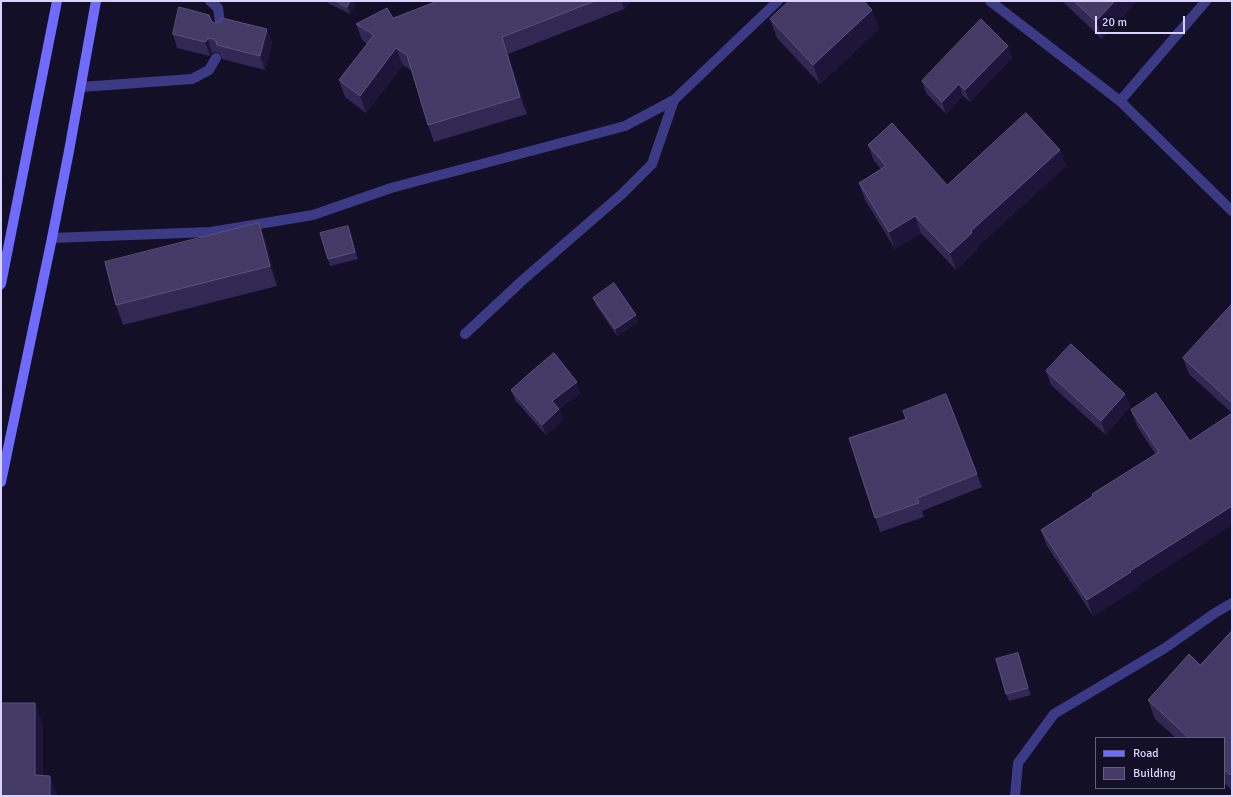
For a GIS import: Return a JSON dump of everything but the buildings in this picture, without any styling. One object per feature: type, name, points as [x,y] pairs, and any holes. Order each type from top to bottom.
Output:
[{"type":"main road","points":[[1,284],[56,1]]},
{"type":"main road","points":[[1,482],[52,238],[96,1]]},
{"type":"street","points":[[210,1],[218,8],[221,30]]},
{"type":"street","points":[[52,238],[211,232],[313,215],[391,188],[625,126],[674,100],[778,1]]},
{"type":"street","points":[[990,1],[1120,101],[1232,211]]},
{"type":"street","points":[[1120,101],[1206,1]]},
{"type":"street","points":[[81,87],[192,79],[209,70],[216,58]]},
{"type":"street","points":[[465,334],[524,279],[622,194],[652,164],[674,100]]},
{"type":"street","points":[[1015,796],[1018,763],[1054,714],[1165,648],[1232,603]]}]
